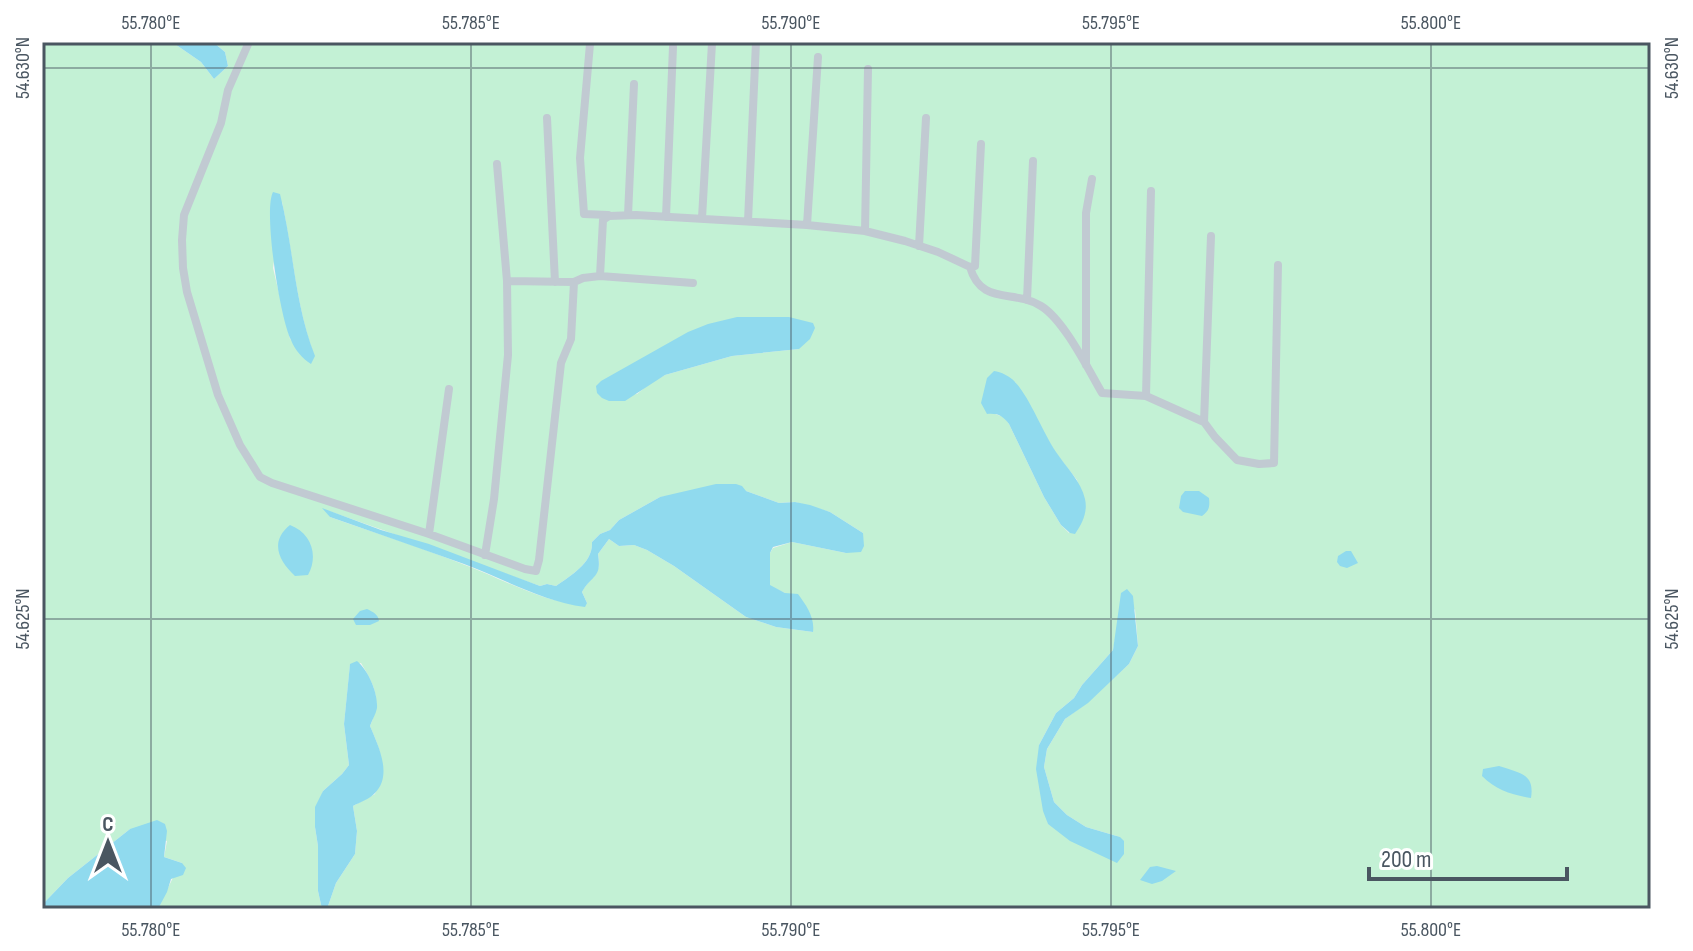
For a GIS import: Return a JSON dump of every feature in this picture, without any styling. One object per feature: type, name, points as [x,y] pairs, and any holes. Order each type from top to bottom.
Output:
[{"type":"street","points":[[249,42],[228,90],[221,123],[184,215],[182,240],[187,292],[218,395],[240,445],[260,477],[536,571],[561,363],[571,339],[574,282]]},
{"type":"street","points":[[748,221],[756,42]]},
{"type":"street","points":[[702,218],[712,43]]},
{"type":"street","points":[[590,44],[580,158],[584,214],[702,218],[865,231],[919,246],[970,267],[975,266],[981,144]]},
{"type":"street","points":[[666,217],[673,47]]},
{"type":"street","points":[[807,225],[818,57]]},
{"type":"street","points":[[865,231],[868,69]]},
{"type":"street","points":[[628,215],[634,84]]},
{"type":"street","points":[[547,118],[555,282]]},
{"type":"street","points":[[919,246],[926,118]]},
{"type":"street","points":[[1027,300],[1033,161]]},
{"type":"street","points":[[485,555],[494,499],[508,355],[507,281],[497,164]]},
{"type":"street","points":[[1086,366],[1086,213],[1092,179]]},
{"type":"street","points":[[1146,396],[1151,191]]},
{"type":"street","points":[[600,276],[603,220],[609,216]]},
{"type":"street","points":[[1204,422],[1211,236]]},
{"type":"street","points":[[970,267],[973,278],[981,288],[1042,306],[1066,333],[1102,393],[1146,396],[1204,422],[1237,460],[1259,464],[1274,463],[1278,265]]},
{"type":"street","points":[[507,281],[574,282],[600,276],[693,283]]},
{"type":"street","points":[[429,534],[449,389]]},
{"type":"green space","points":[[42,42],[172,42],[201,62],[214,79],[228,66],[225,52],[213,42],[1651,42],[1651,909],[323,909],[328,906],[336,883],[355,854],[357,831],[353,806],[375,794],[380,774],[380,753],[370,726],[376,708],[375,693],[361,663],[350,665],[344,724],[349,765],[323,791],[315,827],[318,891],[322,909],[158,909],[182,863],[164,857],[167,841],[130,829],[68,878],[42,905]],"holes":[[[282,202],[299,299],[314,355],[290,339],[273,268]],[[789,317],[799,349],[732,356],[665,375],[637,394],[602,398]],[[1015,382],[1055,452],[1077,480],[1085,512],[1069,533],[1044,497],[1009,424],[1004,417],[995,414]],[[746,491],[779,503],[795,502],[830,512],[863,533],[846,553],[792,542],[773,548],[770,553],[770,586],[785,593],[813,632],[776,627],[746,617],[674,566],[634,545],[619,546],[609,539],[598,554],[597,572],[582,592],[587,603],[573,603],[542,596],[432,552],[330,517],[329,511],[540,586],[556,586],[574,573],[589,556],[592,542],[619,520],[660,497]],[[1135,609],[1138,646],[1129,664],[1065,719],[1047,749],[1044,767],[1054,802],[1067,815],[1086,827],[1120,837],[1048,824],[1039,745],[1056,713],[1074,698],[1113,650],[1118,625]]]},
{"type":"water","points":[[172,42],[213,42],[225,52],[228,66],[214,79],[201,62]]},
{"type":"water","points":[[273,192],[280,194],[285,215],[298,296],[315,356],[311,364],[293,344],[282,310],[271,241],[270,203]]},
{"type":"water","points":[[737,317],[789,317],[813,323],[815,328],[810,339],[799,349],[732,356],[665,375],[625,401],[609,401],[597,393],[596,386],[601,381],[688,332]]},
{"type":"water","points":[[994,371],[1008,376],[1021,389],[1051,444],[1080,486],[1086,509],[1075,534],[1061,525],[1044,497],[1009,424],[1000,416],[987,414],[981,403],[987,378]]},
{"type":"water","points":[[716,484],[736,484],[779,503],[810,505],[830,512],[863,533],[861,552],[846,553],[792,542],[773,547],[770,553],[770,585],[785,593],[798,594],[811,616],[813,632],[776,627],[746,617],[674,566],[634,545],[619,546],[609,539],[598,554],[597,572],[582,592],[587,603],[585,607],[538,595],[464,564],[330,517],[322,508],[540,586],[556,586],[580,568],[589,556],[592,542],[619,520],[660,497]]},
{"type":"water","points":[[1185,491],[1199,491],[1209,498],[1208,508],[1202,516],[1183,512],[1179,508]]},
{"type":"water","points":[[290,525],[303,533],[311,546],[313,560],[308,575],[295,576],[281,558],[278,545]]},
{"type":"water","points":[[1351,551],[1358,563],[1347,568],[1337,562],[1338,556]]},
{"type":"water","points":[[1127,589],[1133,596],[1138,646],[1129,664],[1088,703],[1065,719],[1047,749],[1044,767],[1054,802],[1067,815],[1086,827],[1124,841],[1124,854],[1117,863],[1070,841],[1048,824],[1036,769],[1039,745],[1056,713],[1074,698],[1113,650],[1121,593]]},
{"type":"water","points":[[367,609],[379,621],[356,625],[353,619],[360,611]]},
{"type":"water","points":[[357,661],[376,695],[377,708],[370,726],[382,760],[383,778],[373,795],[353,806],[357,831],[355,854],[336,883],[328,906],[322,909],[318,891],[315,807],[323,791],[349,765],[344,724],[350,664]]},
{"type":"water","points":[[1499,766],[1528,779],[1531,798],[1505,791],[1482,776],[1483,769]]},
{"type":"water","points":[[157,820],[165,824],[167,831],[164,857],[182,863],[186,868],[183,875],[171,879],[158,909],[42,909],[42,905],[68,878],[130,829]]},
{"type":"water","points":[[1150,867],[1176,871],[1152,884],[1140,880]]}]
